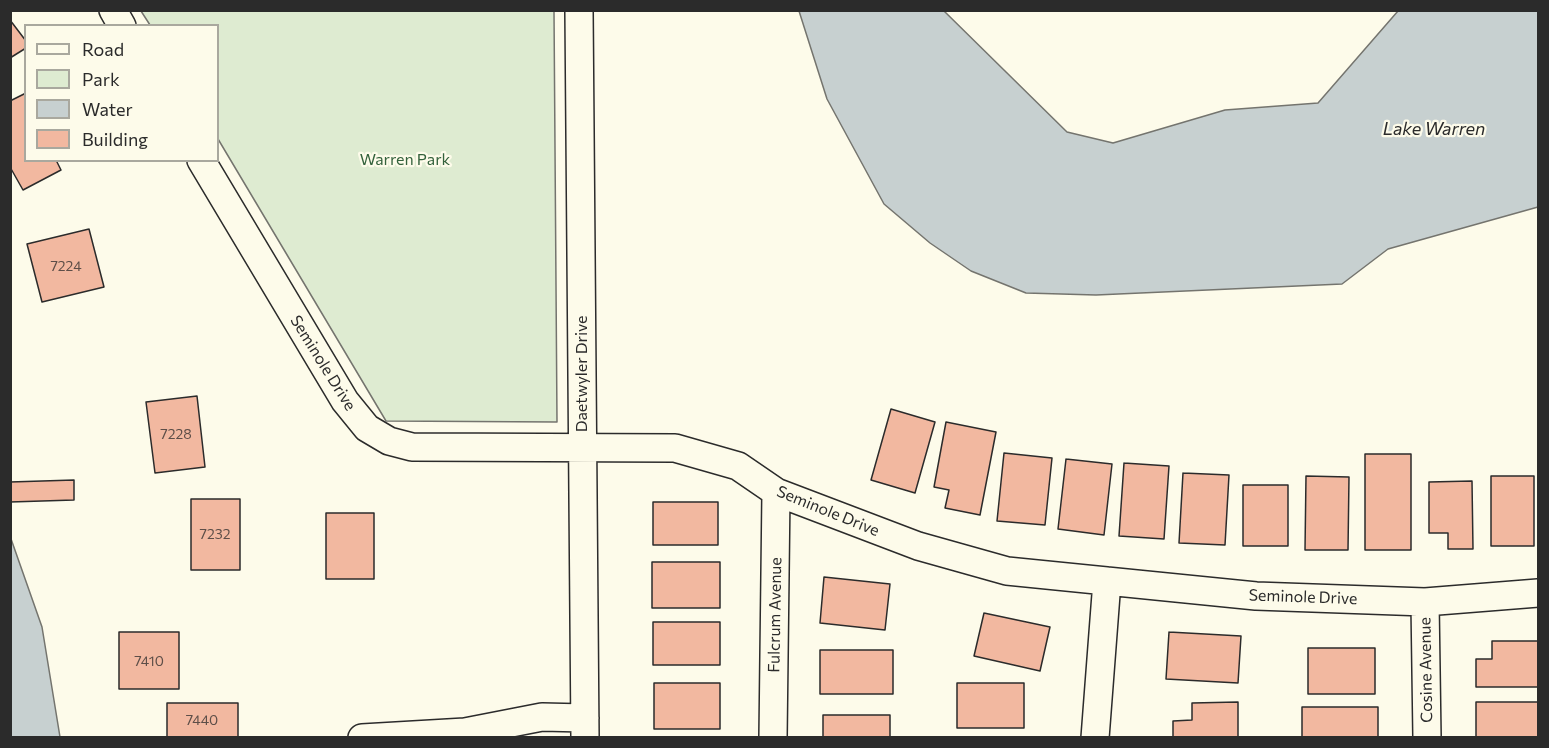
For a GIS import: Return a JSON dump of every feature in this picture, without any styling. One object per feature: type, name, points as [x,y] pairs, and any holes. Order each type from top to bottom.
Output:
[{"type":"street","points":[[113,10],[121,24]]},
{"type":"street","name":"Daetwyler Drive","points":[[579,10],[585,728]]},
{"type":"street","name":"Seminole Drive","points":[[202,162],[345,401],[367,428],[389,441],[412,447],[675,448],[738,466],[776,492],[918,546],[1007,571],[1256,596],[1425,602],[1539,593]]},
{"type":"street","name":"Fulcrum Avenue","points":[[773,738],[776,492]]},
{"type":"street","points":[[1095,738],[1107,581]]},
{"type":"street","name":"Cosine Avenue","points":[[1425,602],[1427,738]]},
{"type":"street","points":[[362,738],[465,732],[542,717],[585,728]]},
{"type":"green space","name":"Warren Park","points":[[141,11],[554,11],[557,422],[386,421],[219,141],[219,24],[149,24]]},
{"type":"water","name":"Lake Warren","points":[[799,11],[944,11],[1067,132],[1113,143],[1225,110],[1318,103],[1398,11],[1538,11],[1538,207],[1388,249],[1342,284],[1096,295],[1026,293],[971,271],[930,243],[884,204],[827,99]]},
{"type":"water","points":[[10,536],[42,627],[60,737],[11,737]]},
{"type":"building","points":[[10,20],[24,38],[24,49],[10,58]]},
{"type":"building","points":[[24,94],[24,162],[57,162],[61,170],[23,190],[10,167],[10,101]]},
{"type":"building","points":[[89,229],[104,287],[42,302],[27,244]]},
{"type":"building","points":[[197,396],[205,467],[155,473],[146,402]]},
{"type":"building","points":[[891,409],[935,422],[915,493],[871,480]]},
{"type":"building","points":[[946,422],[996,432],[980,515],[945,508],[949,490],[934,487]]},
{"type":"building","points":[[1004,453],[1052,458],[1045,525],[997,521]]},
{"type":"building","points":[[1365,454],[1411,454],[1411,550],[1365,550]]},
{"type":"building","points":[[1066,459],[1112,464],[1104,535],[1058,529]]},
{"type":"building","points":[[1124,463],[1169,466],[1164,539],[1119,536]]},
{"type":"building","points":[[1183,473],[1229,475],[1225,545],[1179,543]]},
{"type":"building","points":[[1306,476],[1349,477],[1348,550],[1305,550]]},
{"type":"building","points":[[1491,476],[1534,476],[1534,546],[1491,546]]},
{"type":"building","points":[[74,480],[74,500],[10,502],[10,482]]},
{"type":"building","points":[[1472,481],[1473,549],[1448,549],[1448,533],[1429,533],[1429,482]]},
{"type":"building","points":[[1243,485],[1288,485],[1288,546],[1243,546]]},
{"type":"building","points":[[191,499],[240,499],[240,570],[191,570]]},
{"type":"building","points":[[653,502],[718,502],[718,545],[653,545]]},
{"type":"building","points":[[326,513],[374,513],[374,579],[326,579]]},
{"type":"building","points":[[652,562],[720,562],[720,608],[652,608]]},
{"type":"building","points":[[824,577],[890,584],[885,630],[820,623]]},
{"type":"building","points":[[984,613],[1050,627],[1040,671],[974,656]]},
{"type":"building","points":[[653,622],[720,622],[720,665],[653,665]]},
{"type":"building","points":[[119,632],[179,632],[179,689],[119,689]]},
{"type":"building","points":[[1169,632],[1241,636],[1238,683],[1166,679]]},
{"type":"building","points":[[1492,641],[1538,641],[1538,687],[1476,687],[1476,659],[1492,659]]},
{"type":"building","points":[[1308,648],[1375,648],[1375,694],[1308,694]]},
{"type":"building","points":[[820,650],[893,650],[893,694],[820,694]]},
{"type":"building","points":[[654,683],[720,683],[720,729],[654,729]]},
{"type":"building","points":[[957,683],[1024,683],[1024,728],[957,728]]},
{"type":"building","points":[[1238,702],[1238,738],[1173,738],[1173,721],[1192,720],[1192,703]]},
{"type":"building","points":[[1476,702],[1538,702],[1538,738],[1476,738]]},
{"type":"building","points":[[167,703],[238,703],[238,738],[167,738]]},
{"type":"building","points":[[1302,707],[1378,707],[1378,738],[1302,738]]},
{"type":"building","points":[[823,715],[890,715],[890,738],[823,738]]}]
